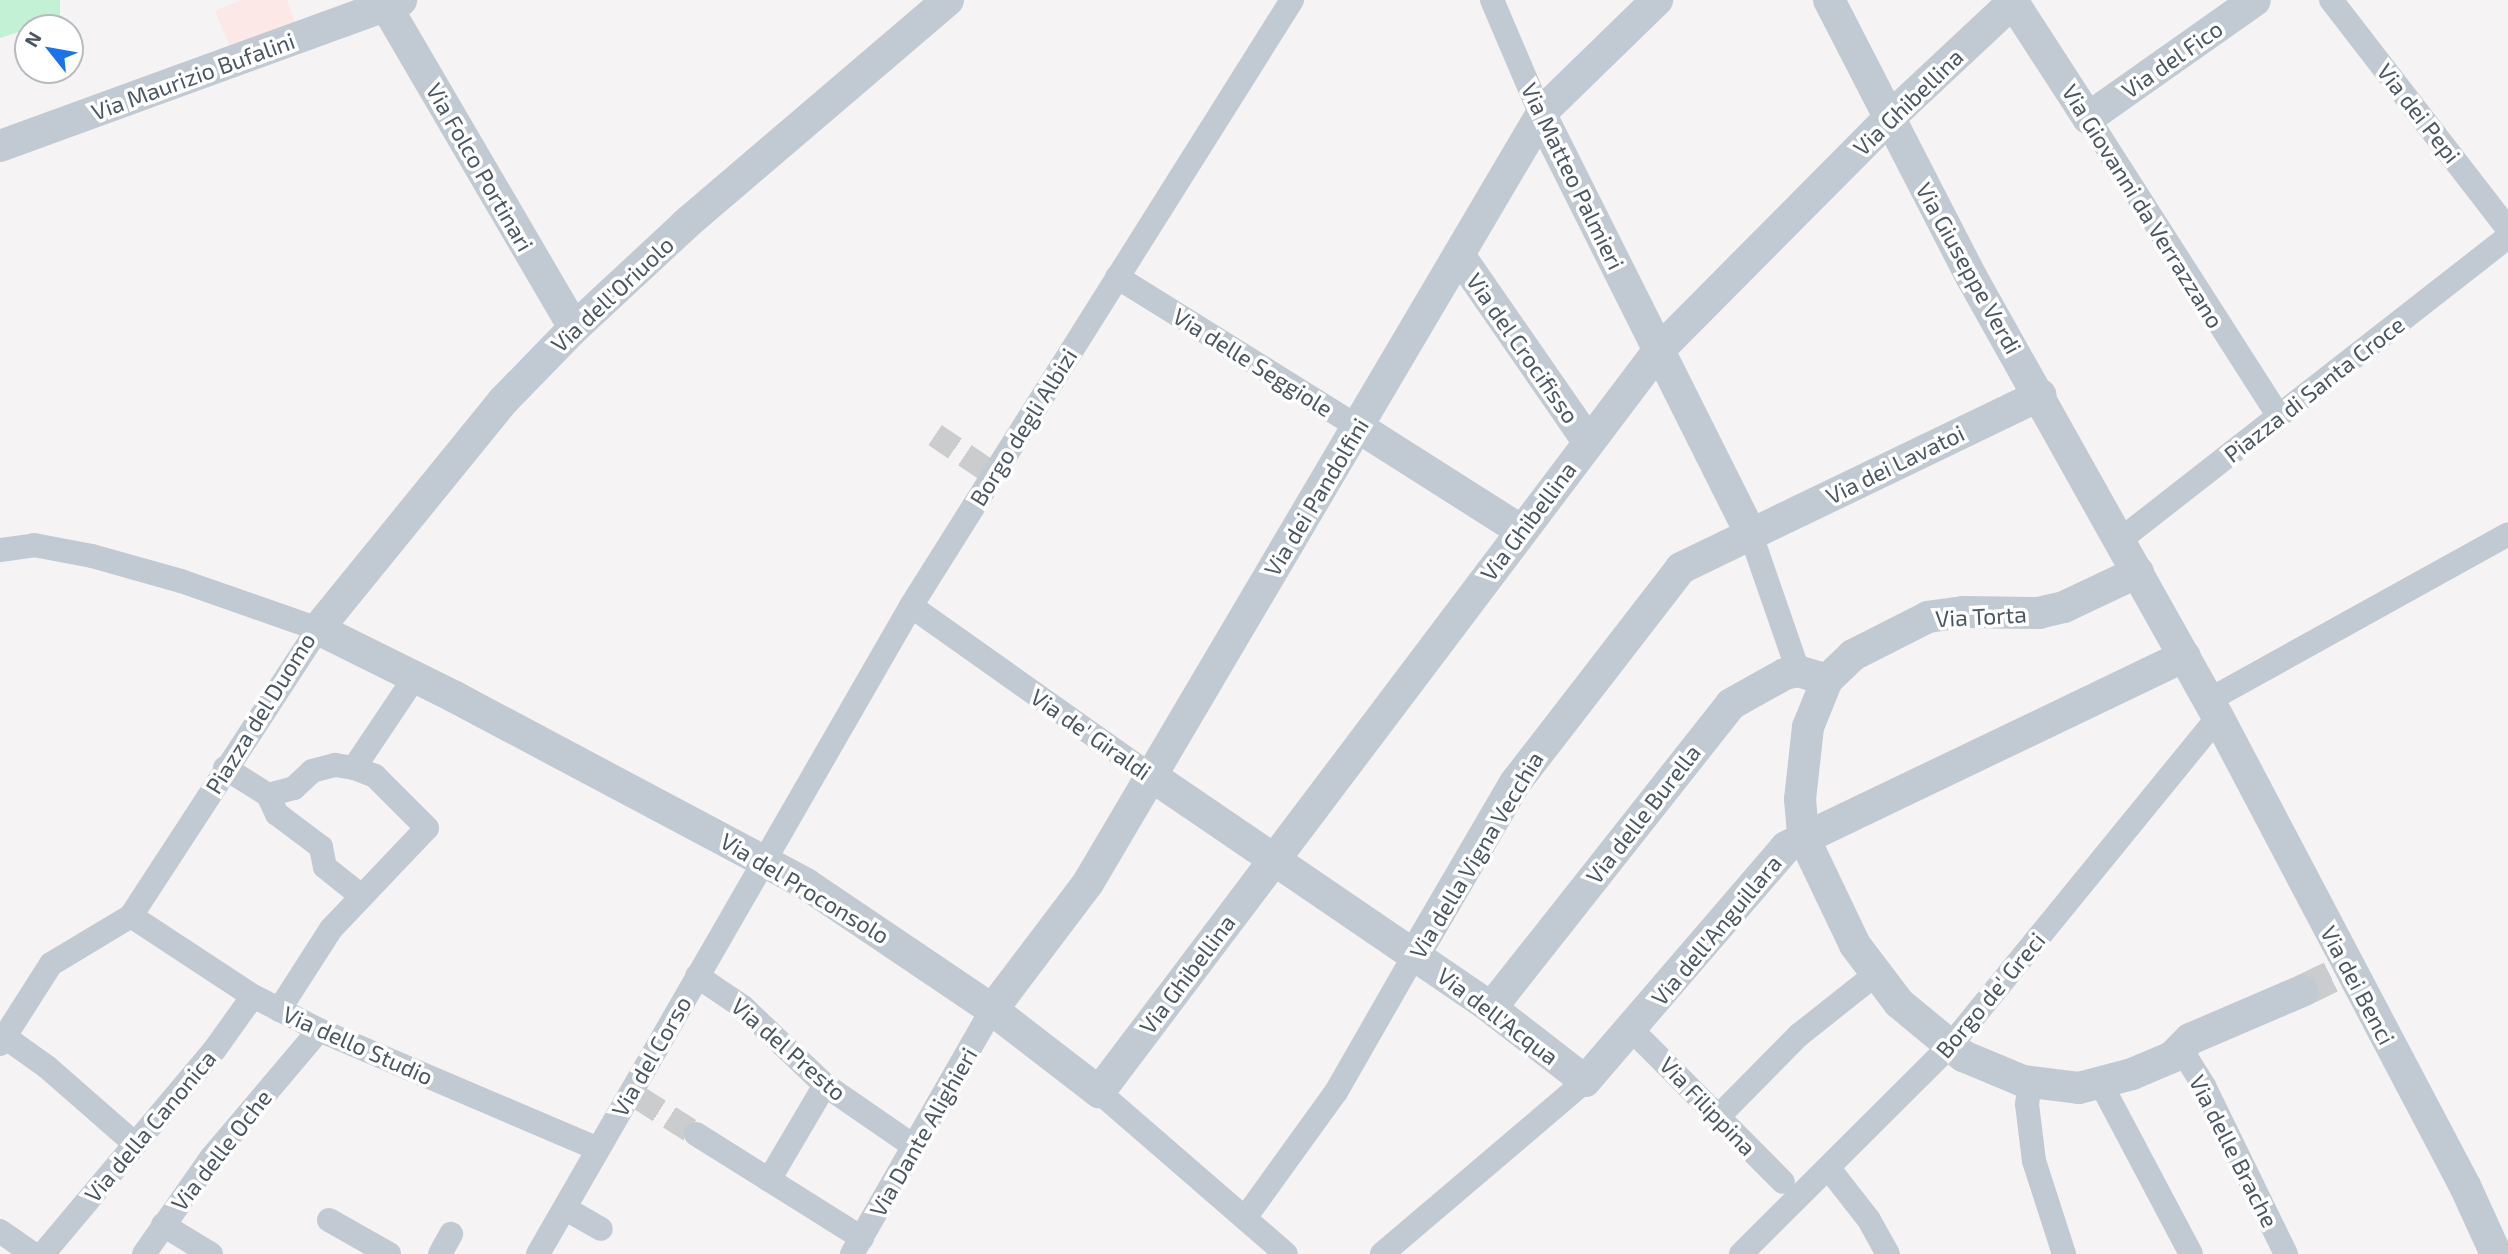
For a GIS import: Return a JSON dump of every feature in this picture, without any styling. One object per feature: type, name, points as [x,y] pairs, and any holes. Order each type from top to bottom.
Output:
[{"type":"street","name":"Via dell'Oriuolo","points":[[318,629],[503,401],[574,328],[685,225],[948,0]]},
{"type":"street","name":"Borgo degli Albizi","points":[[765,860],[912,606],[1292,0]]},
{"type":"street","name":"Via Matteo Palmieri","points":[[1492,0],[1541,115],[1750,533]]},
{"type":"street","name":"Via dei Pandolfini","points":[[992,1010],[1088,883],[1541,115],[1657,0]]},
{"type":"street","name":"Via Giuseppe Verdi","points":[[1829,0],[1972,278],[2118,536]]},
{"type":"street","name":"Via del Fico","points":[[2088,118],[2255,0]]},
{"type":"street","name":"Via dei Pepi","points":[[2331,0],[2507,231]]},
{"type":"street","name":"Via Ghibellina","points":[[1099,1092],[1273,857],[1659,350],[1888,119],[2014,1]]},
{"type":"street","name":"Via Giovanni da Verrazzano","points":[[2014,1],[2275,410]]},
{"type":"street","name":"Via Folco Portinari","points":[[393,3],[574,328]]},
{"type":"street","name":"Via Maurizio Bufalini","points":[[0,146],[393,3]]},
{"type":"street","name":"Piazza di Santa Croce","points":[[2118,536],[2507,231]]},
{"type":"street","name":"Via del Crocifisso","points":[[1459,255],[1588,441]]},
{"type":"street","name":"Via delle Seggiole","points":[[1117,277],[1520,530]]},
{"type":"street","name":"Via dei Lavatoi","points":[[1750,533],[2040,395]]},
{"type":"street","points":[[1750,533],[1812,676],[1804,748],[1803,835],[1849,935],[1876,974],[1919,1023],[1949,1047],[1998,1073],[2030,1083],[2061,1088],[2101,1084],[2162,1063],[2190,1039],[2302,991]]},
{"type":"street","name":"Via della Vigna Vecchia","points":[[1245,1218],[1336,1092],[1515,783],[1666,583],[1687,564],[1750,533]]},
{"type":"street","points":[[2118,536],[2213,709],[2508,534]]},
{"type":"street","name":"Piazza del Duomo","points":[[0,550],[34,545],[92,556],[181,581],[318,629],[131,916],[51,964],[2,1040]]},
{"type":"street","name":"Via Torta","points":[[1812,676],[1879,639],[1928,617],[1963,612],[2039,613],[2064,607],[2138,572]]},
{"type":"street","name":"Via de' Giraldi","points":[[912,606],[1150,775],[1273,857]]},
{"type":"street","name":"Via del Proconsolo","points":[[318,629],[765,860],[875,926],[992,1010],[1099,1092],[1286,1254]]},
{"type":"street","name":"Via dell'Anguillara","points":[[1382,1254],[1585,1082],[1632,1030],[1766,866],[1803,835],[2185,656]]},
{"type":"street","name":"Via delle Burella","points":[[1491,1008],[1731,704],[1765,682],[1812,676]]},
{"type":"street","points":[[363,768],[415,677]]},
{"type":"street","name":"Via dei Benci","points":[[2213,709],[2344,971],[2465,1186],[2496,1254]]},
{"type":"street","name":"Borgo de' Greci","points":[[1741,1254],[1792,1192],[1830,1170],[1949,1047],[2213,709]]},
{"type":"street","points":[[268,796],[295,788],[312,771],[335,765],[363,768],[427,828],[360,895],[331,929],[279,1010]]},
{"type":"street","points":[[225,768],[268,796],[277,814],[321,846],[326,867],[360,895]]},
{"type":"street","name":"Via dell'Acqua","points":[[1273,857],[1491,1008],[1585,1082]]},
{"type":"street","name":"Via del Corso","points":[[538,1254],[598,1149],[634,1095],[696,976],[765,860]]},
{"type":"street","name":"Via dello Studio","points":[[131,916],[253,996],[318,1030],[598,1149]]},
{"type":"street","points":[[1718,1117],[1800,1035],[1876,974]]},
{"type":"street","name":"Via del Presto","points":[[696,976],[743,1007],[825,1085],[915,1147]]},
{"type":"street","name":"Via della Canonica","points":[[43,1254],[253,996]]},
{"type":"street","name":"Via Dante Alighieri","points":[[857,1246],[992,1010]]},
{"type":"street","name":"Via delle Oche","points":[[144,1254],[163,1225],[318,1030]]},
{"type":"street","name":"Via Filippina","points":[[1632,1030],[1792,1192]]},
{"type":"street","points":[[2,1040],[47,1067],[135,1144]]},
{"type":"street","name":"Via delle Brache","points":[[2181,1049],[2204,1086],[2286,1254]]},
{"type":"street","points":[[2030,1083],[2027,1104],[2034,1161],[2064,1254]]},
{"type":"street","points":[[2101,1084],[2191,1254]]},
{"type":"street","points":[[769,1180],[825,1085]]},
{"type":"street","points":[[696,1134],[769,1180],[857,1246]]},
{"type":"street","points":[[1830,1170],[1869,1220],[1888,1254]]},
{"type":"street","points":[[566,1209],[601,1229]]},
{"type":"street","points":[[329,1220],[379,1252]]},
{"type":"street","points":[[163,1225],[211,1254]]},
{"type":"street","points":[[0,1231],[33,1254]]},
{"type":"shaded area","points":[[241,0],[287,0],[296,24],[231,49],[215,11]]},
{"type":"green space","points":[[0,0],[60,0],[60,14],[14,14],[14,34],[0,38]]},
{"type":"tunnel","points":[[935,435],[994,475]]},
{"type":"tunnel","points":[[2302,991],[2339,973]]},
{"type":"tunnel","points":[[639,1098],[696,1134]]}]
